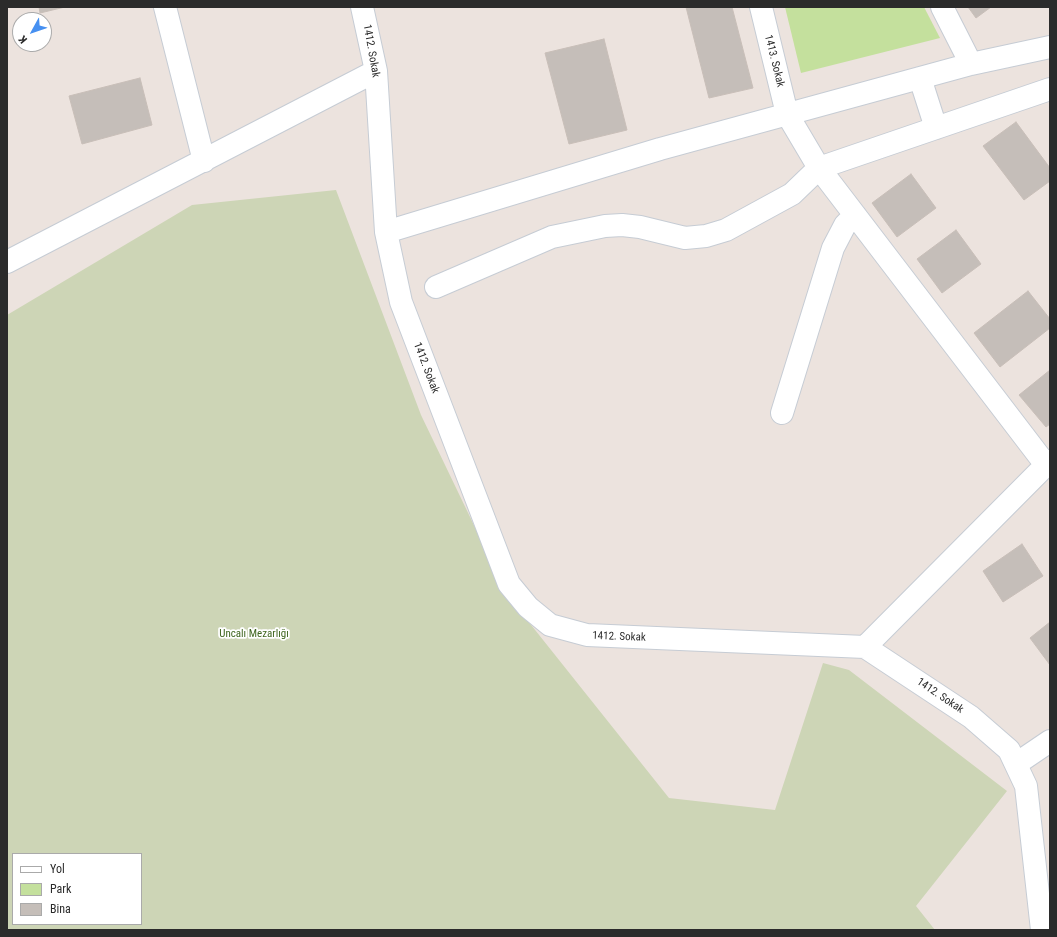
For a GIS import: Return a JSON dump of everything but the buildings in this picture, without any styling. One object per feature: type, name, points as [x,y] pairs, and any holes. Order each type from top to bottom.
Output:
[{"type":"street","points":[[165,7],[204,161]]},
{"type":"street","name":"1412. Sokak","points":[[362,7],[376,71],[386,232],[401,302],[509,584],[528,607],[550,625],[587,635],[865,647],[970,717],[1009,750],[1026,786],[1042,930]]},
{"type":"street","name":"1413. Sokak","points":[[761,7],[787,114],[819,168],[1048,463]]},
{"type":"street","points":[[942,7],[971,64]]},
{"type":"street","points":[[386,232],[660,149],[971,64],[1050,47]]},
{"type":"street","points":[[7,262],[376,71]]},
{"type":"street","points":[[920,78],[936,128]]},
{"type":"street","points":[[436,287],[552,237],[605,226],[622,225],[640,227],[686,238],[706,236],[726,230],[792,194],[819,168],[1050,89]]},
{"type":"street","points":[[782,413],[834,248],[846,225],[855,215]]},
{"type":"street","points":[[865,647],[1048,463]]},
{"type":"street","points":[[1016,764],[1050,741]]},
{"type":"green space","points":[[785,7],[924,7],[940,38],[801,73]]},
{"type":"green space","name":"Uncalı Mezarlığı","points":[[336,190],[421,415],[508,596],[669,798],[775,810],[823,663],[849,670],[1007,791],[916,906],[935,930],[7,930],[7,315],[192,205]]}]
